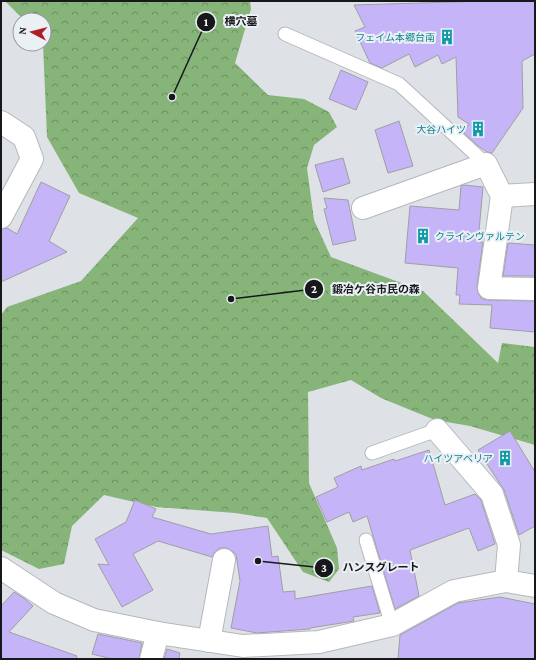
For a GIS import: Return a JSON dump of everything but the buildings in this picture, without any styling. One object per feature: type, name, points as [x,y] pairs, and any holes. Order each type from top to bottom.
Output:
[{"type":"street","points":[[1,122],[24,138],[32,159],[2,212]]},
{"type":"street","points":[[363,208],[486,164],[502,196],[489,288],[535,289]]},
{"type":"street","points":[[502,196],[535,194]]},
{"type":"street","points":[[437,430],[492,494],[509,545],[506,581]]},
{"type":"street","points":[[210,641],[224,560]]},
{"type":"street","points":[[1,568],[54,602],[94,620],[158,633],[243,646],[319,642],[392,624],[454,591],[506,581],[535,586]]},
{"type":"street","points":[[151,659],[158,633]]},
{"type":"lane","points":[[285,34],[399,84],[486,164]]},
{"type":"lane","points":[[372,452],[437,430]]},
{"type":"lane","points":[[366,540],[392,624]]},
{"type":"green space","points":[[5,1],[250,1],[251,9],[235,63],[268,95],[304,99],[329,112],[337,127],[314,145],[307,168],[314,220],[331,257],[423,291],[498,363],[502,343],[535,347],[535,445],[470,426],[435,420],[381,398],[351,380],[308,392],[309,483],[337,548],[339,569],[329,582],[303,572],[267,518],[235,513],[156,507],[104,495],[72,526],[64,564],[39,569],[1,550],[1,315],[7,307],[81,281],[138,218],[79,193],[47,137],[43,52],[52,52],[52,12],[16,12]]},
{"type":"place","name":"フェイム本郷台南","points":[[447,37]]},
{"type":"place","name":"横穴墓","points":[[172,97]]},
{"type":"place","name":"大谷ハイツ","points":[[478,129]]},
{"type":"place","name":"クラインヴァルテン","points":[[423,236]]},
{"type":"place","name":"鍛冶ケ谷市民の森","points":[[231,299]]},
{"type":"place","name":"ハイツアベリア","points":[[505,458]]},
{"type":"place","name":"ハンスグレート","points":[[258,561]]}]
